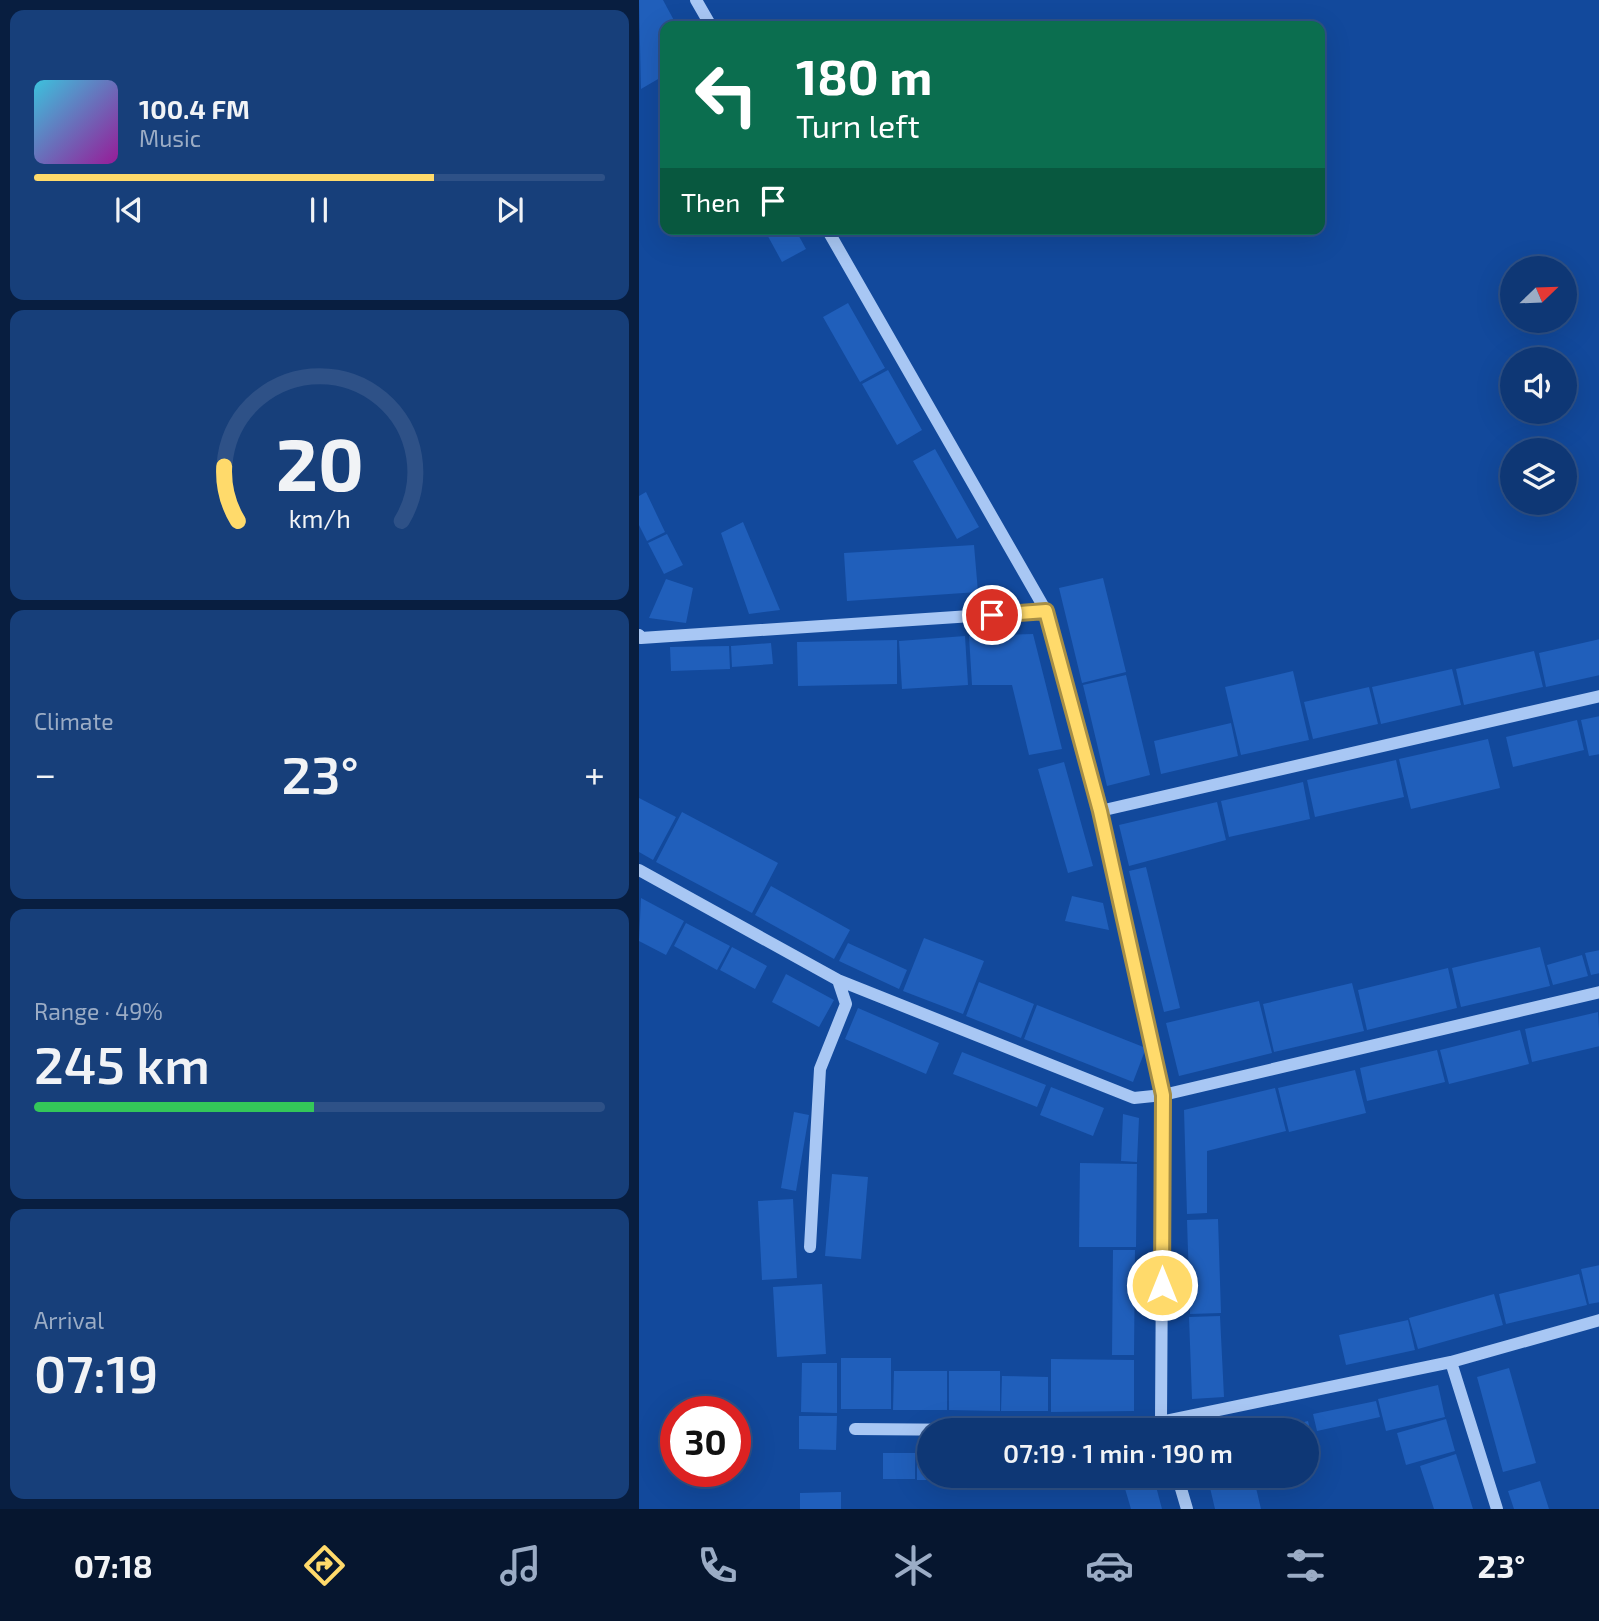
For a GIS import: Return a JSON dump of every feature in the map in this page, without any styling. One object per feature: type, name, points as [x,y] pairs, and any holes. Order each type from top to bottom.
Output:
[{"type":"street","points":[[696,0],[708,21]]},
{"type":"street","points":[[830,235],[1046,611],[1100,811],[1163,1095],[1162,1418]]},
{"type":"street","points":[[640,637],[1046,611]]},
{"type":"street","points":[[1100,811],[1599,696]]},
{"type":"street","points":[[639,870],[838,980],[1134,1098],[1163,1095],[1599,992]]},
{"type":"street","points":[[810,1247],[820,1069],[846,1004],[838,980]]},
{"type":"street","points":[[1194,1418],[1450,1362],[1599,1320]]},
{"type":"street","points":[[1450,1362],[1497,1509]]},
{"type":"street","points":[[855,1429],[917,1430]]},
{"type":"street","points":[[1181,1488],[1187,1509]]},
{"type":"building","points":[[639,0],[663,0],[674,21],[660,21],[660,78],[641,89]]},
{"type":"building","points":[[767,235],[798,235],[806,249],[782,262]]},
{"type":"building","points":[[848,303],[885,368],[860,382],[823,317]]},
{"type":"building","points":[[888,370],[922,430],[897,445],[862,384]]},
{"type":"building","points":[[935,449],[979,527],[957,539],[913,461]]},
{"type":"building","points":[[646,492],[665,532],[647,541],[639,525],[639,496]]},
{"type":"building","points":[[743,522],[780,610],[749,614],[721,533]]},
{"type":"building","points":[[667,534],[683,565],[664,574],[648,543]]},
{"type":"building","points":[[974,545],[978,592],[847,601],[844,553]]},
{"type":"building","points":[[1103,578],[1126,672],[1082,683],[1059,588]]},
{"type":"building","points":[[666,579],[693,588],[686,623],[649,618]]},
{"type":"building","points":[[1033,634],[1062,749],[1029,755],[1012,685],[972,685],[969,636]]},
{"type":"building","points":[[965,636],[968,685],[902,689],[899,641]]},
{"type":"building","points":[[1600,639],[1600,675],[1546,687],[1539,653]]},
{"type":"building","points":[[897,640],[897,684],[798,686],[797,642]]},
{"type":"building","points":[[771,643],[773,664],[732,667],[731,646]]},
{"type":"building","points":[[729,646],[730,669],[671,671],[670,647]]},
{"type":"building","points":[[1534,651],[1543,687],[1464,705],[1456,669]]},
{"type":"building","points":[[1452,669],[1461,705],[1381,724],[1372,687]]},
{"type":"building","points":[[1293,671],[1309,740],[1241,755],[1225,687]]},
{"type":"building","points":[[1126,675],[1150,775],[1107,786],[1083,685]]},
{"type":"building","points":[[1369,687],[1378,724],[1313,739],[1304,702]]},
{"type":"building","points":[[1600,716],[1600,754],[1589,756],[1581,720]]},
{"type":"building","points":[[1577,720],[1584,750],[1513,767],[1506,737]]},
{"type":"building","points":[[1231,723],[1238,756],[1161,774],[1154,741]]},
{"type":"building","points":[[1488,739],[1500,788],[1411,809],[1399,759]]},
{"type":"building","points":[[1396,760],[1404,797],[1315,817],[1307,780]]},
{"type":"building","points":[[1064,762],[1093,866],[1068,873],[1038,769]]},
{"type":"building","points":[[1303,782],[1310,819],[1229,837],[1221,801]]},
{"type":"building","points":[[639,798],[676,817],[653,860],[639,852]]},
{"type":"building","points":[[1217,802],[1226,840],[1129,866],[1119,825]]},
{"type":"building","points":[[682,812],[778,863],[752,913],[656,862]]},
{"type":"building","points":[[1146,867],[1180,1008],[1164,1012],[1129,871]]},
{"type":"building","points":[[771,886],[850,930],[834,959],[755,915]]},
{"type":"building","points":[[1072,896],[1103,903],[1109,930],[1065,921]]},
{"type":"building","points":[[641,898],[684,921],[666,955],[639,941]]},
{"type":"building","points":[[686,923],[730,946],[717,970],[674,946]]},
{"type":"building","points":[[924,938],[984,961],[963,1014],[903,991]]},
{"type":"building","points":[[848,943],[907,970],[899,989],[839,961]]},
{"type":"building","points":[[732,947],[767,966],[755,989],[720,970]]},
{"type":"building","points":[[1540,947],[1550,986],[1461,1007],[1452,968]]},
{"type":"building","points":[[1600,950],[1600,973],[1591,975],[1585,953]]},
{"type":"building","points":[[1582,955],[1588,976],[1553,985],[1547,965]]},
{"type":"building","points":[[1448,968],[1457,1008],[1367,1030],[1358,990]]},
{"type":"building","points":[[786,974],[834,1000],[819,1027],[772,1002]]},
{"type":"building","points":[[979,982],[1034,1004],[1021,1038],[966,1016]]},
{"type":"building","points":[[1352,983],[1364,1031],[1274,1052],[1263,1004]]},
{"type":"building","points":[[1259,1001],[1272,1053],[1179,1076],[1166,1023]]},
{"type":"building","points":[[1037,1005],[1146,1048],[1133,1082],[1024,1039]]},
{"type":"building","points":[[858,1008],[939,1043],[926,1074],[845,1039]]},
{"type":"building","points":[[1598,1012],[1600,1046],[1532,1062],[1525,1029]]},
{"type":"building","points":[[1520,1030],[1529,1064],[1449,1084],[1440,1050]]},
{"type":"building","points":[[1437,1050],[1445,1082],[1367,1101],[1360,1068]]},
{"type":"building","points":[[962,1052],[1046,1085],[1037,1107],[953,1074]]},
{"type":"building","points":[[1355,1070],[1366,1113],[1289,1132],[1278,1088]]},
{"type":"building","points":[[1051,1087],[1104,1108],[1093,1136],[1040,1115]]},
{"type":"building","points":[[1275,1088],[1286,1131],[1207,1151],[1207,1213],[1187,1214],[1184,1110]]},
{"type":"building","points":[[794,1112],[809,1115],[796,1191],[781,1188]]},
{"type":"building","points":[[1123,1114],[1139,1118],[1137,1162],[1121,1161]]},
{"type":"building","points":[[1080,1163],[1137,1164],[1136,1247],[1079,1247]]},
{"type":"building","points":[[832,1174],[868,1177],[861,1259],[825,1256]]},
{"type":"building","points":[[793,1199],[797,1278],[762,1280],[758,1201]]},
{"type":"building","points":[[1218,1219],[1221,1313],[1190,1314],[1187,1220]]},
{"type":"building","points":[[1113,1250],[1135,1250],[1134,1355],[1112,1355]]},
{"type":"building","points":[[1600,1265],[1600,1302],[1589,1304],[1581,1269]]},
{"type":"building","points":[[1579,1274],[1587,1305],[1506,1324],[1499,1294]]},
{"type":"building","points":[[822,1284],[826,1354],[777,1357],[773,1287]]},
{"type":"building","points":[[1494,1294],[1503,1325],[1418,1349],[1409,1318]]},
{"type":"building","points":[[1220,1316],[1224,1397],[1192,1399],[1189,1317]]},
{"type":"building","points":[[1408,1320],[1415,1350],[1346,1365],[1339,1335]]},
{"type":"building","points":[[841,1358],[891,1358],[891,1409],[841,1409]]},
{"type":"building","points":[[1051,1359],[1134,1360],[1134,1411],[1051,1412]]},
{"type":"building","points":[[802,1363],[837,1363],[837,1413],[801,1412]]},
{"type":"building","points":[[1509,1368],[1536,1463],[1503,1472],[1477,1377]]},
{"type":"building","points":[[894,1371],[947,1371],[947,1410],[893,1410]]},
{"type":"building","points":[[949,1371],[1000,1371],[1000,1411],[949,1410]]},
{"type":"building","points":[[1002,1376],[1048,1377],[1048,1411],[1001,1411]]},
{"type":"building","points":[[1438,1385],[1445,1417],[1386,1431],[1378,1399]]},
{"type":"building","points":[[1376,1401],[1380,1417],[1319,1431],[1319,1418],[1314,1418],[1313,1414]]},
{"type":"building","points":[[799,1416],[837,1416],[836,1450],[799,1449]]},
{"type":"building","points":[[1446,1419],[1455,1451],[1406,1465],[1397,1433]]},
{"type":"building","points":[[883,1453],[915,1453],[915,1479],[883,1479]]},
{"type":"building","points":[[1456,1454],[1473,1509],[1434,1509],[1420,1466]]},
{"type":"building","points":[[1540,1481],[1549,1509],[1514,1509],[1508,1491]]},
{"type":"building","points":[[1125,1488],[1156,1488],[1162,1509],[1131,1509]]},
{"type":"building","points":[[1210,1488],[1256,1488],[1261,1509],[1215,1509]]},
{"type":"building","points":[[841,1492],[841,1509],[800,1509],[800,1493]]},
{"type":"route","points":[[992,615],[1046,611],[1100,811],[1163,1095],[1162,1285]]}]
